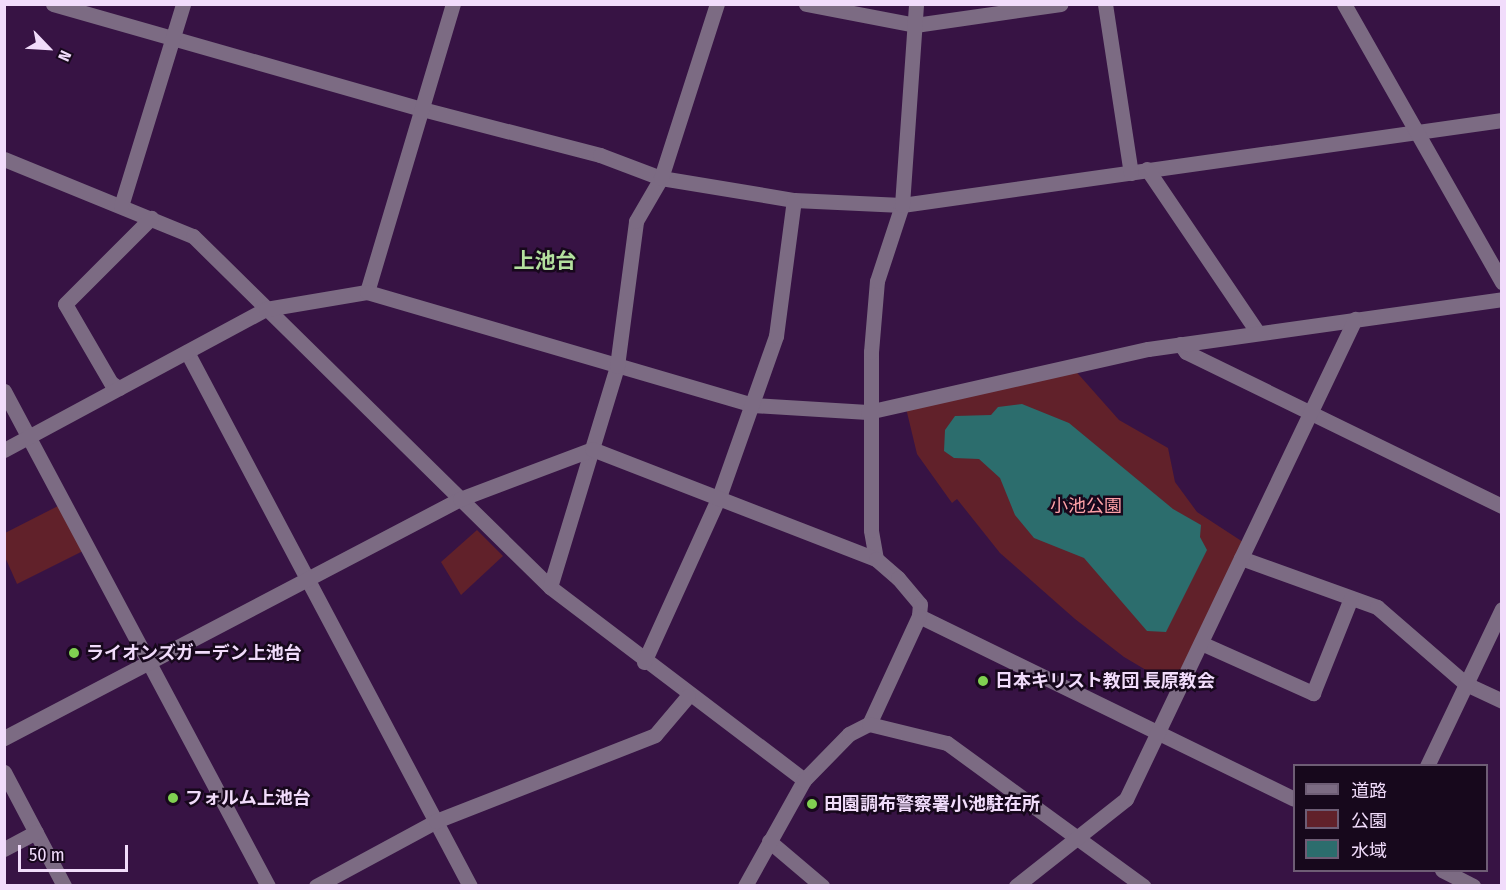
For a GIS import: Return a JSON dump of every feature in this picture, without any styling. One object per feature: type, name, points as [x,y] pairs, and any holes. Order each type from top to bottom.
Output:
[{"type":"street","points":[[53,4],[422,109],[600,155],[661,178],[794,200],[902,205],[1502,120]]},
{"type":"street","points":[[121,206],[183,4]]},
{"type":"street","points":[[368,292],[453,4]]},
{"type":"street","points":[[550,587],[617,366],[636,221],[661,178],[717,4]]},
{"type":"street","points":[[806,4],[915,25],[1060,4]]},
{"type":"street","points":[[876,559],[871,530],[868,412],[877,281],[902,205],[916,4]]},
{"type":"street","points":[[1105,4],[1131,172]]},
{"type":"street","points":[[1344,4],[1502,282]]},
{"type":"street","points":[[4,159],[193,236],[550,587],[688,696],[804,780]]},
{"type":"street","points":[[1147,170],[1258,333]]},
{"type":"street","points":[[644,662],[719,497],[776,336],[794,200]]},
{"type":"street","points":[[119,388],[111,383],[65,304],[151,218]]},
{"type":"street","points":[[4,450],[266,309],[368,292],[753,405],[868,412],[1180,344],[1502,299]]},
{"type":"street","points":[[1016,885],[1126,800],[1355,320]]},
{"type":"street","points":[[1180,344],[1186,352],[1502,506]]},
{"type":"street","points":[[187,352],[470,885]]},
{"type":"street","points":[[4,391],[268,885]]},
{"type":"street","points":[[4,738],[460,499],[592,449],[876,559],[920,604],[919,616],[869,724],[849,734],[804,780],[745,885]]},
{"type":"street","points":[[1241,558],[1377,607],[1466,684],[1502,701]]},
{"type":"street","points":[[1201,643],[1313,693],[1351,598]]},
{"type":"street","points":[[1427,764],[1502,609]]},
{"type":"street","points":[[919,616],[1293,800]]},
{"type":"street","points":[[316,885],[436,821],[655,735],[688,696]]},
{"type":"street","points":[[869,724],[947,743],[1143,885]]},
{"type":"street","points":[[4,772],[64,885]]},
{"type":"street","points":[[4,849],[36,832]]},
{"type":"street","points":[[770,841],[822,885]]},
{"type":"street","points":[[1446,872],[1473,885]]},
{"type":"green space","name":"小池公園","points":[[1072,367],[1119,420],[1168,448],[1175,482],[1197,512],[1243,542],[1173,686],[1124,657],[1075,619],[1000,553],[957,499],[952,503],[917,454],[905,404]]},
{"type":"green space","points":[[58,506],[83,551],[17,584],[5,557],[5,533]]},
{"type":"green space","points":[[477,530],[503,556],[461,595],[441,562]]},
{"type":"water","points":[[1022,404],[1069,423],[1173,509],[1201,525],[1200,537],[1207,550],[1166,632],[1147,631],[1084,558],[1034,538],[1015,515],[1000,478],[979,459],[954,458],[944,451],[945,430],[955,416],[991,415],[998,407]]},
{"type":"place","name":"ライオンズガーデン上池台","points":[[74,653]]},
{"type":"place","name":"日本キリスト教団 長原教会","points":[[983,681]]},
{"type":"place","name":"フォルム上池台","points":[[173,798]]},
{"type":"place","name":"田園調布警察署小池駐在所","points":[[812,804]]},
{"type":"district","name":"上池台","points":[[545,261]]}]
